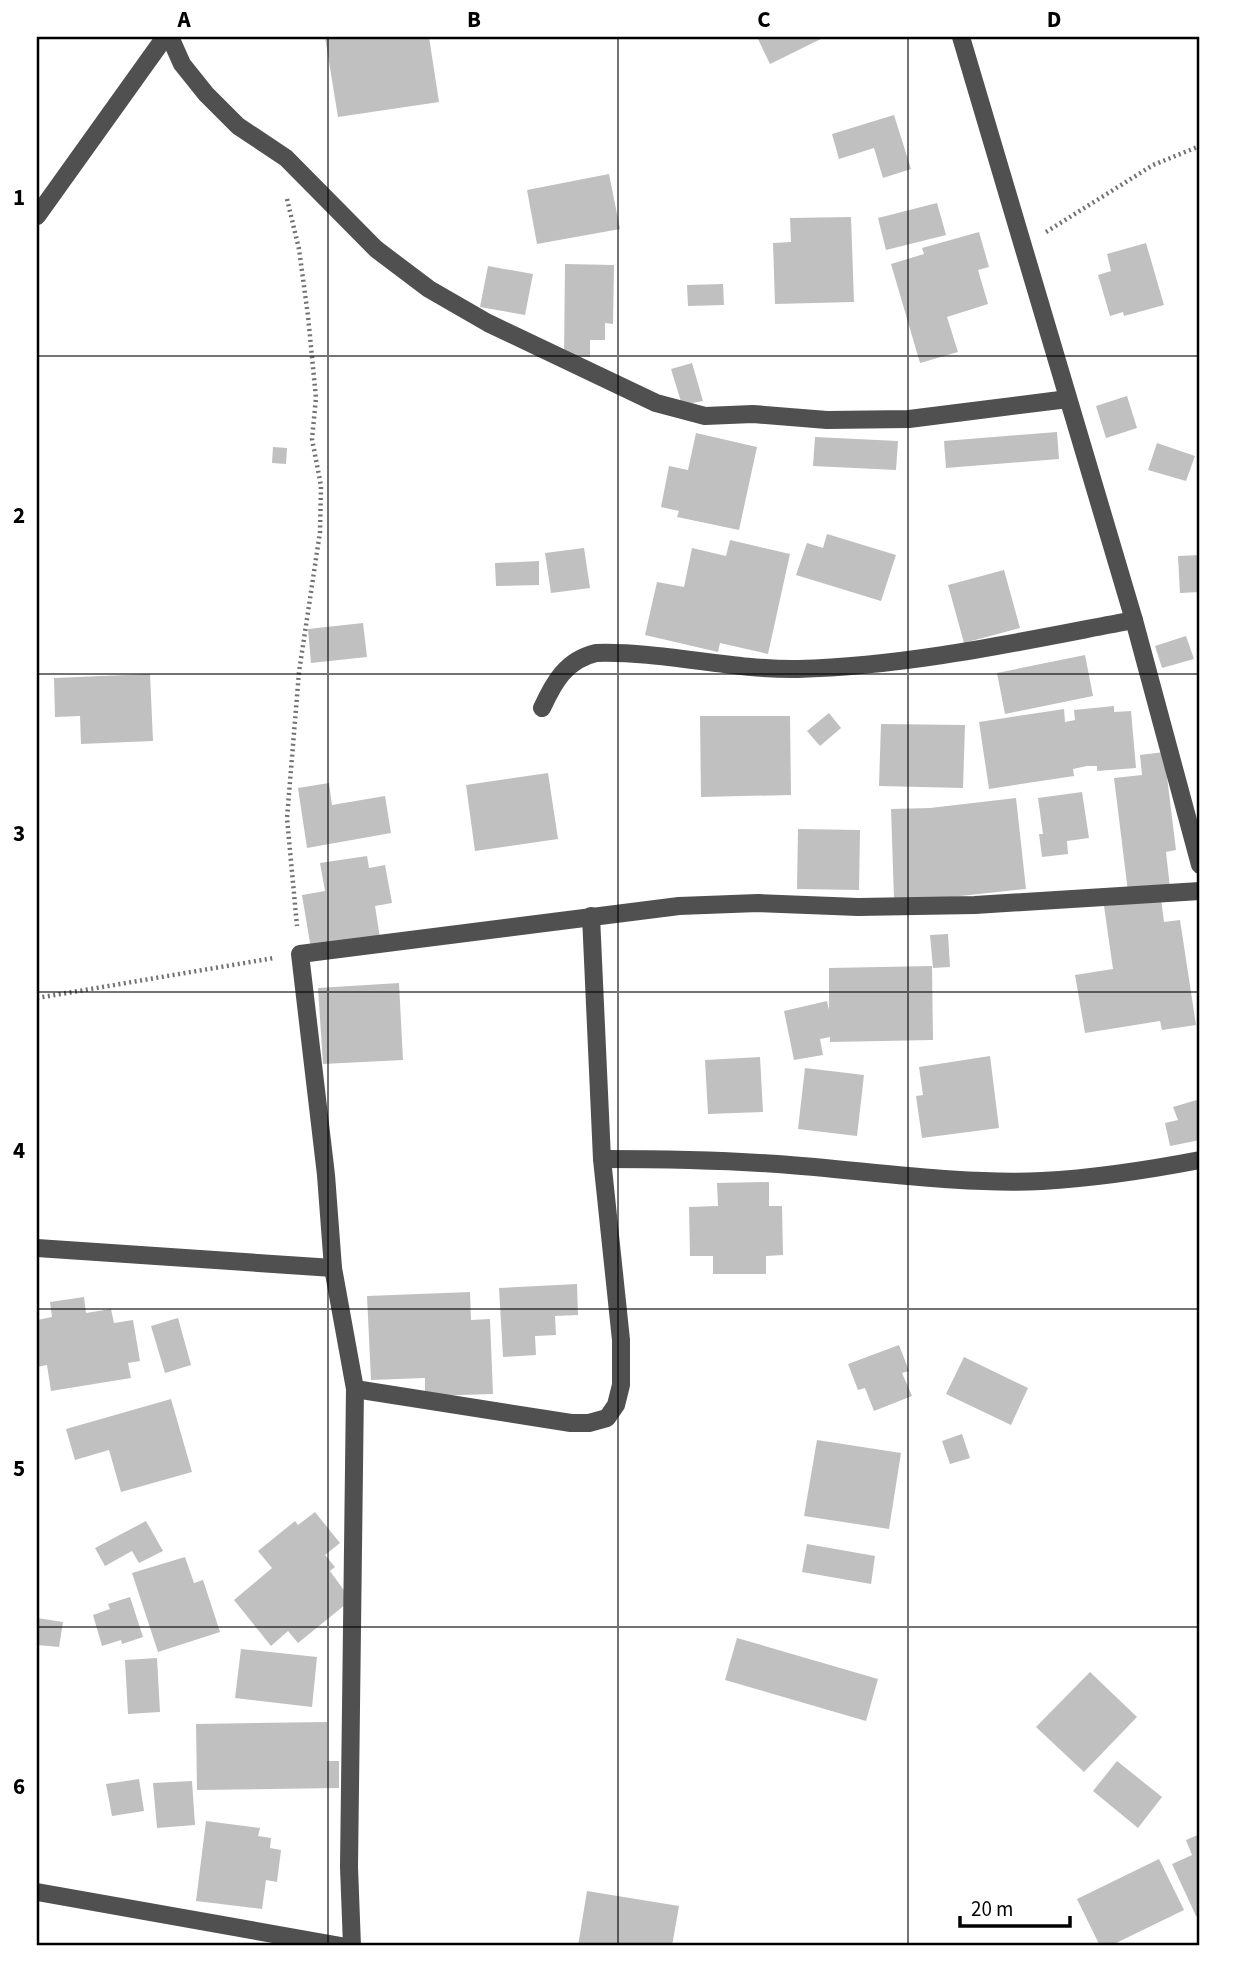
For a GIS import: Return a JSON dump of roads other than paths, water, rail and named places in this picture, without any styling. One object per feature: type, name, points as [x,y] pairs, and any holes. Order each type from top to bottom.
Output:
[{"type":"street","points":[[37,216],[165,37]]},
{"type":"street","points":[[170,37],[182,64],[206,94],[238,125],[286,158],[376,249],[429,289],[488,323],[656,403],[705,416],[753,414],[827,420],[909,419],[1068,399]]},
{"type":"street","points":[[961,37],[1134,620],[1200,865]]},
{"type":"street","points":[[542,708],[560,673],[584,656],[596,653],[795,669],[871,665],[1019,642],[1134,620]]},
{"type":"street","points":[[352,1946],[349,1867],[355,1389],[333,1268],[326,1175],[300,954],[679,906],[758,903],[858,907],[975,905],[1200,891]]},
{"type":"street","points":[[355,1389],[571,1423],[589,1423],[607,1418],[616,1405],[621,1385],[621,1340],[602,1158],[591,916]]},
{"type":"street","points":[[602,1158],[691,1159],[943,1178],[1041,1181],[1139,1171],[1200,1160]]},
{"type":"street","points":[[37,1248],[333,1268]]},
{"type":"street","points":[[37,1892],[341,1946]]}]
